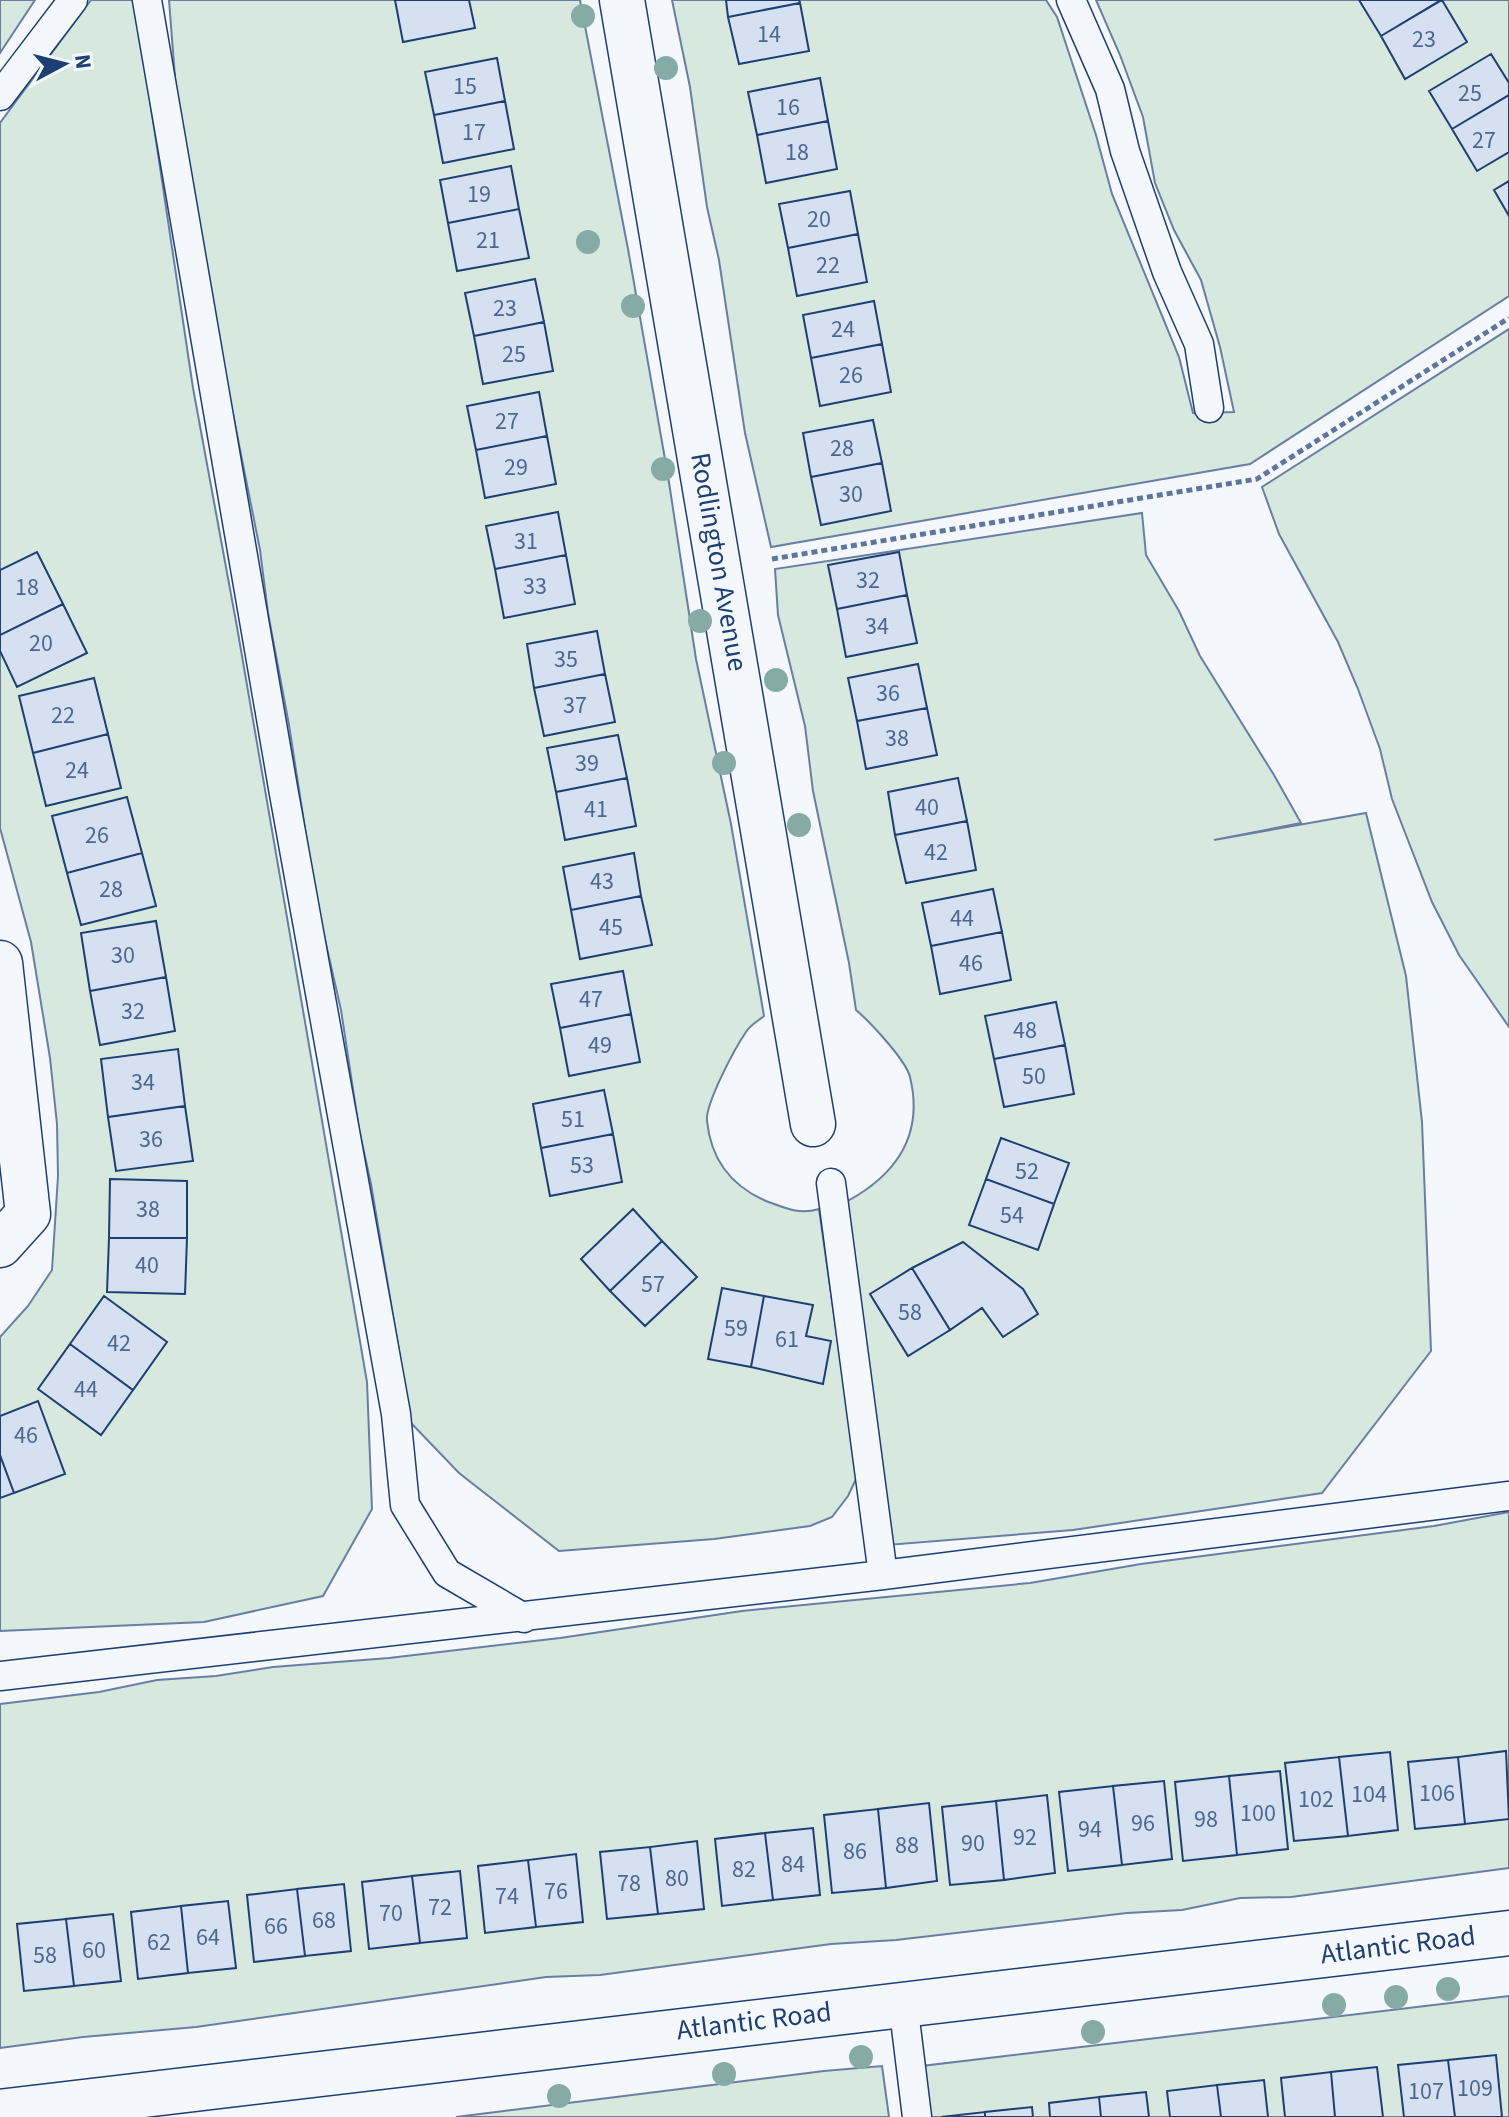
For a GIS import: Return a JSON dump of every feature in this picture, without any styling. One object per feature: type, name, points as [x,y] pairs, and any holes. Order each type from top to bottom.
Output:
[{"type":"street","name":"Rodlington Avenue","points":[[622,0],[813,1124]]},
{"type":"street","points":[[0,963],[28,1214],[0,1245]]},
{"type":"street","name":"Atlantic Road","points":[[0,2112],[1509,1933]]},
{"type":"lane","points":[[0,96],[73,0]]},
{"type":"lane","points":[[147,0],[283,788],[393,1398],[405,1505],[447,1573],[524,1618]]},
{"type":"lane","points":[[1071,0],[1110,89],[1125,151],[1167,272],[1199,344],[1209,408]]},
{"type":"lane","points":[[831,1183],[883,1575]]},
{"type":"lane","points":[[0,1676],[524,1618],[1509,1496]]},
{"type":"lane","points":[[903,2003],[917,2117]]},
{"type":"path","points":[[720,567],[1257,479],[1509,318]]},
{"type":"shaded area","points":[[0,0],[35,0],[0,53]]},
{"type":"shaded area","points":[[91,0],[135,0],[193,388],[367,1382],[372,1509],[323,1596],[204,1622],[0,1631],[0,1337],[28,1306],[52,1270],[58,1176],[57,1124],[50,1058],[31,942],[0,828],[0,123]]},
{"type":"shaded area","points":[[169,0],[580,0],[668,476],[696,659],[731,824],[764,1016],[748,1030],[722,1076],[708,1113],[709,1135],[725,1170],[743,1188],[786,1208],[798,1211],[819,1209],[857,1477],[848,1496],[832,1517],[810,1526],[714,1539],[559,1551],[459,1473],[411,1423],[341,1010],[316,900],[260,550],[226,379],[176,90]]},
{"type":"shaded area","points":[[672,0],[1046,0],[1057,17],[1112,194],[1179,357],[1193,413],[1234,412],[1220,347],[1201,280],[1174,230],[1155,183],[1143,117],[1096,0],[1509,0],[1509,296],[1250,464],[771,547],[745,433],[690,87]]},
{"type":"shaded area","points":[[1509,329],[1509,1027],[1459,955],[1432,902],[1392,799],[1380,749],[1358,689],[1338,642],[1279,534],[1262,487]]},
{"type":"shaded area","points":[[1142,513],[1146,555],[1179,611],[1200,656],[1301,823],[1214,840],[1366,813],[1406,976],[1422,1122],[1431,1351],[1322,1493],[1073,1530],[887,1545],[840,1205],[875,1183],[900,1154],[913,1120],[913,1099],[910,1077],[902,1061],[856,1010],[813,791],[805,726],[778,615],[775,569]]},
{"type":"shaded area","points":[[1509,1512],[1509,1868],[1291,1897],[1240,1898],[1182,1910],[831,1944],[600,1975],[546,1977],[196,2027],[0,2048],[0,1704],[99,1692],[157,1680],[560,1638],[742,1611],[1030,1583],[1141,1564],[1434,1526]]},
{"type":"shaded area","points":[[1509,1996],[1509,2117],[927,2117],[922,2066]]},
{"type":"shaded area","points":[[882,2066],[889,2117],[456,2117],[824,2071]]},
{"type":"building","points":[[395,0],[469,0],[475,28],[403,42]]},
{"type":"building","points":[[726,0],[799,0],[800,3],[728,17]]},
{"type":"building","points":[[1359,0],[1441,0],[1381,36]]},
{"type":"building","points":[[1442,0],[1467,42],[1405,79],[1381,36]]},
{"type":"building","points":[[800,3],[809,51],[739,64],[728,17]]},
{"type":"building","points":[[1491,54],[1509,83],[1509,95],[1452,129],[1429,91]]},
{"type":"building","points":[[497,58],[505,101],[434,115],[425,72]]},
{"type":"building","points":[[820,78],[828,121],[757,135],[748,92]]},
{"type":"building","points":[[1509,95],[1509,152],[1477,171],[1452,129]]},
{"type":"building","points":[[505,101],[514,149],[443,163],[434,115]]},
{"type":"building","points":[[828,121],[837,169],[766,183],[757,135]]},
{"type":"building","points":[[511,166],[519,209],[448,223],[440,180]]},
{"type":"building","points":[[1509,181],[1509,216],[1494,190]]},
{"type":"building","points":[[850,191],[858,234],[788,248],[779,204]]},
{"type":"building","points":[[519,209],[529,258],[457,271],[448,223]]},
{"type":"building","points":[[858,234],[867,282],[797,296],[788,248]]},
{"type":"building","points":[[535,279],[544,322],[474,336],[465,293]]},
{"type":"building","points":[[874,301],[882,344],[811,358],[803,315]]},
{"type":"building","points":[[544,322],[553,371],[483,384],[474,336]]},
{"type":"building","points":[[882,344],[891,392],[820,406],[811,358]]},
{"type":"building","points":[[539,392],[547,436],[476,450],[467,406]]},
{"type":"building","points":[[873,420],[882,463],[811,477],[803,433]]},
{"type":"building","points":[[547,436],[556,484],[485,498],[476,450]]},
{"type":"building","points":[[882,463],[891,511],[821,525],[811,477]]},
{"type":"building","points":[[558,512],[566,555],[495,569],[486,526]]},
{"type":"building","points":[[37,552],[63,604],[0,635],[0,570]]},
{"type":"building","points":[[899,552],[907,595],[837,609],[828,565]]},
{"type":"building","points":[[566,555],[575,604],[504,618],[495,569]]},
{"type":"building","points":[[907,595],[917,643],[846,657],[837,609]]},
{"type":"building","points":[[63,604],[87,653],[17,687],[0,651],[0,635]]},
{"type":"building","points":[[597,631],[605,674],[534,688],[527,644]]},
{"type":"building","points":[[918,664],[927,708],[857,721],[848,678]]},
{"type":"building","points":[[605,674],[615,722],[544,736],[534,688]]},
{"type":"building","points":[[94,678],[108,734],[33,753],[19,696]]},
{"type":"building","points":[[927,708],[937,755],[866,769],[857,721]]},
{"type":"building","points":[[108,734],[121,788],[46,806],[33,753]]},
{"type":"building","points":[[618,735],[627,778],[556,792],[547,748]]},
{"type":"building","points":[[627,778],[636,826],[565,840],[556,792]]},
{"type":"building","points":[[958,778],[967,821],[895,835],[888,792]]},
{"type":"building","points":[[127,797],[142,853],[67,873],[52,816]]},
{"type":"building","points":[[967,821],[976,870],[906,883],[895,835]]},
{"type":"building","points":[[142,853],[156,906],[81,925],[67,873]]},
{"type":"building","points":[[634,853],[641,896],[571,910],[563,867]]},
{"type":"building","points":[[993,889],[1002,932],[931,946],[922,903]]},
{"type":"building","points":[[641,896],[652,945],[580,959],[571,910]]},
{"type":"building","points":[[156,921],[166,977],[90,991],[81,933]]},
{"type":"building","points":[[1002,932],[1011,980],[940,994],[931,946]]},
{"type":"building","points":[[623,971],[631,1014],[560,1028],[551,984]]},
{"type":"building","points":[[166,977],[175,1031],[100,1045],[90,991]]},
{"type":"building","points":[[1056,1002],[1065,1045],[994,1059],[985,1016]]},
{"type":"building","points":[[631,1014],[640,1062],[569,1076],[560,1028]]},
{"type":"building","points":[[1065,1045],[1074,1094],[1004,1107],[994,1059]]},
{"type":"building","points":[[178,1049],[185,1106],[108,1117],[101,1059]]},
{"type":"building","points":[[604,1090],[613,1134],[541,1148],[533,1104]]},
{"type":"building","points":[[185,1106],[193,1161],[116,1171],[108,1117]]},
{"type":"building","points":[[613,1134],[622,1182],[550,1196],[541,1148]]},
{"type":"building","points":[[1001,1138],[1069,1163],[1054,1204],[986,1179]]},
{"type":"building","points":[[110,1179],[187,1181],[187,1238],[109,1238]]},
{"type":"building","points":[[986,1179],[1054,1204],[1038,1250],[969,1225]]},
{"type":"building","points":[[633,1209],[662,1241],[610,1291],[581,1259]]},
{"type":"building","points":[[109,1238],[187,1238],[185,1294],[107,1292]]},
{"type":"building","points":[[662,1241],[697,1277],[645,1326],[610,1291]]},
{"type":"building","points":[[963,1242],[1023,1289],[1038,1314],[1003,1337],[982,1308],[950,1330],[912,1268]]},
{"type":"building","points":[[912,1268],[950,1330],[908,1356],[870,1294]]},
{"type":"building","points":[[722,1288],[764,1296],[751,1367],[708,1359]]},
{"type":"building","points":[[104,1296],[167,1342],[133,1390],[70,1344]]},
{"type":"building","points":[[764,1296],[813,1305],[806,1336],[831,1341],[823,1384],[751,1367]]},
{"type":"building","points":[[70,1344],[133,1390],[101,1435],[38,1389]]},
{"type":"building","points":[[38,1401],[65,1474],[14,1493],[0,1455],[0,1416]]},
{"type":"building","points":[[0,1455],[14,1493],[0,1498]]},
{"type":"building","points":[[1506,1751],[1509,1819],[1465,1824],[1458,1757]]},
{"type":"building","points":[[1390,1752],[1398,1830],[1348,1836],[1339,1757]]},
{"type":"building","points":[[1339,1757],[1348,1836],[1294,1841],[1285,1763]]},
{"type":"building","points":[[1458,1757],[1465,1824],[1415,1829],[1408,1762]]},
{"type":"building","points":[[1280,1771],[1288,1849],[1237,1855],[1229,1776]]},
{"type":"building","points":[[1229,1776],[1237,1855],[1183,1861],[1175,1782]]},
{"type":"building","points":[[1164,1781],[1172,1859],[1122,1865],[1113,1786]]},
{"type":"building","points":[[1113,1786],[1122,1865],[1068,1871],[1059,1792]]},
{"type":"building","points":[[1047,1795],[1055,1873],[1004,1880],[996,1801]]},
{"type":"building","points":[[996,1801],[1004,1880],[950,1885],[942,1807]]},
{"type":"building","points":[[929,1803],[937,1881],[886,1888],[878,1809]]},
{"type":"building","points":[[878,1809],[886,1888],[832,1893],[824,1815]]},
{"type":"building","points":[[813,1828],[820,1895],[773,1900],[765,1833]]},
{"type":"building","points":[[765,1833],[773,1900],[722,1906],[715,1839]]},
{"type":"building","points":[[697,1841],[704,1909],[658,1914],[650,1847]]},
{"type":"building","points":[[650,1847],[658,1914],[607,1919],[600,1852]]},
{"type":"building","points":[[576,1854],[583,1922],[536,1927],[528,1860]]},
{"type":"building","points":[[528,1860],[536,1927],[485,1933],[478,1866]]},
{"type":"building","points":[[460,1871],[467,1938],[420,1943],[412,1876]]},
{"type":"building","points":[[412,1876],[420,1943],[369,1949],[362,1882]]},
{"type":"building","points":[[344,1884],[351,1951],[305,1956],[297,1889]]},
{"type":"building","points":[[297,1889],[305,1956],[254,1962],[247,1895]]},
{"type":"building","points":[[228,1901],[236,1968],[188,1973],[181,1906]]},
{"type":"building","points":[[181,1906],[188,1973],[138,1979],[131,1912]]},
{"type":"building","points":[[113,1914],[121,1981],[74,1986],[66,1919]]},
{"type":"building","points":[[66,1919],[74,1986],[24,1991],[17,1924]]},
{"type":"building","points":[[1496,2055],[1502,2117],[1455,2117],[1448,2060]]},
{"type":"building","points":[[1448,2060],[1455,2117],[1404,2117],[1398,2065]]},
{"type":"building","points":[[1377,2067],[1383,2117],[1335,2117],[1331,2072]]},
{"type":"building","points":[[1331,2072],[1335,2117],[1285,2117],[1281,2078]]},
{"type":"building","points":[[1264,2080],[1268,2117],[1221,2117],[1217,2085]]},
{"type":"building","points":[[1217,2085],[1221,2117],[1170,2117],[1167,2091]]},
{"type":"building","points":[[1146,2092],[1149,2117],[1101,2117],[1099,2097]]},
{"type":"building","points":[[1099,2097],[1101,2117],[1050,2117],[1049,2103]]},
{"type":"building","points":[[1032,2107],[1033,2117],[985,2117],[985,2112]]},
{"type":"building","points":[[985,2112],[985,2117],[941,2117]]}]
